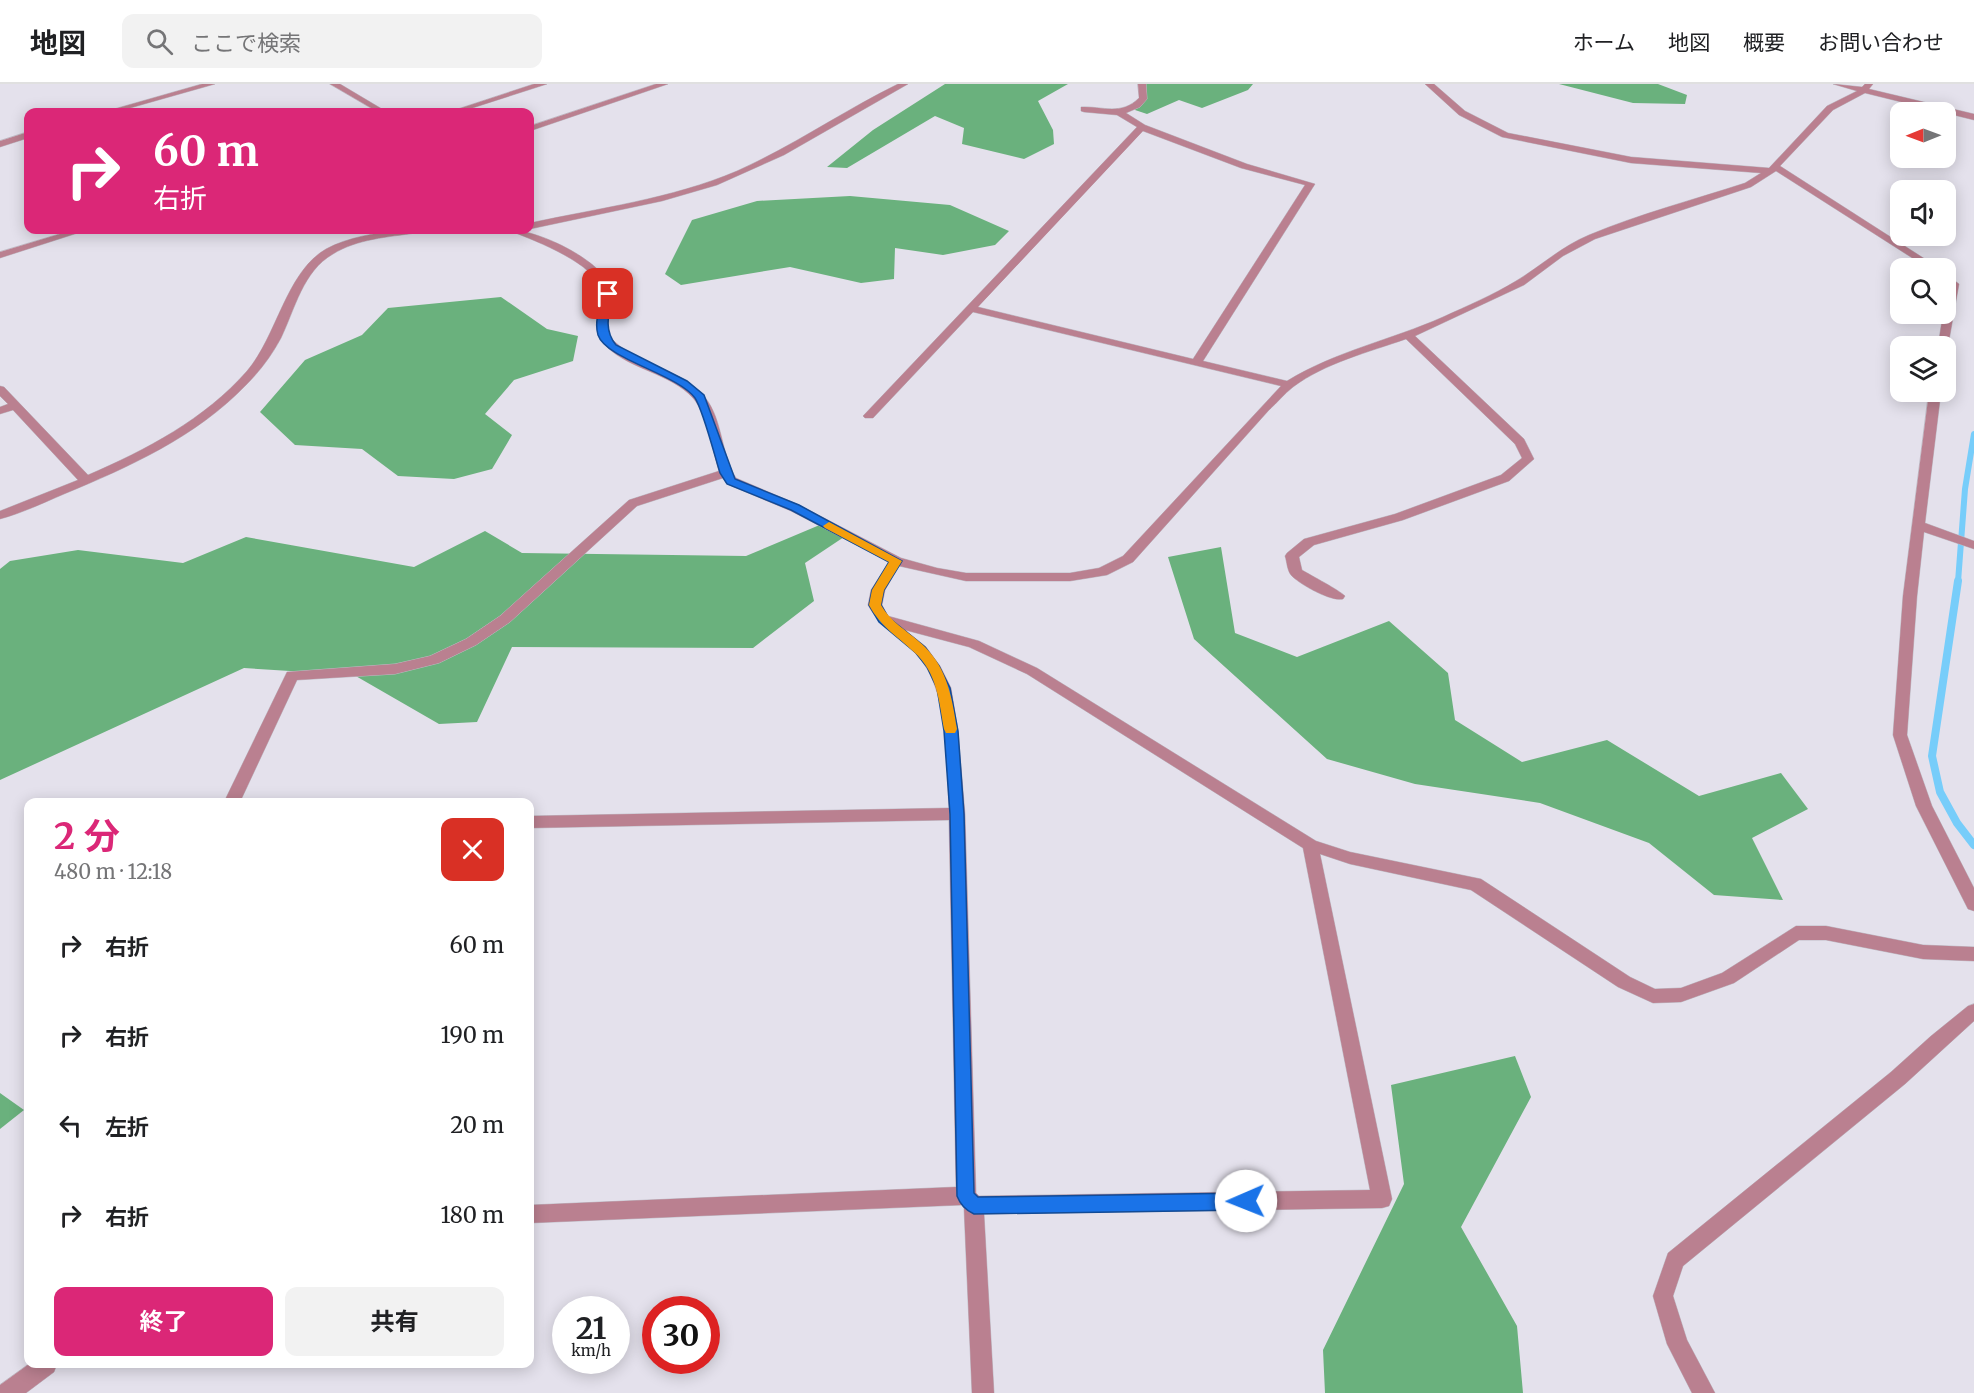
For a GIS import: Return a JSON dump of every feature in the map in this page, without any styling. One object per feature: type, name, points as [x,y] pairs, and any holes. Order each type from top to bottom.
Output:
[{"type":"street","points":[[123,108],[211,84]]},
{"type":"street","points":[[334,84],[376,108]]},
{"type":"street","points":[[466,108],[543,84]]},
{"type":"street","points":[[534,128],[664,84]]},
{"type":"street","points":[[534,225],[677,195],[739,173],[904,84]]},
{"type":"street","points":[[1120,113],[1138,106],[1143,99],[1142,84]]},
{"type":"street","points":[[1429,84],[1462,113],[1505,135],[1630,160],[1773,169],[1918,258]]},
{"type":"street","points":[[1837,84],[1862,92],[1974,117]]},
{"type":"street","points":[[525,234],[576,258],[598,273],[606,284],[608,294],[603,317],[603,336],[613,347],[683,383],[700,398],[726,473],[731,481],[795,508],[896,561],[936,572],[966,577],[1070,577],[1102,572],[1128,559],[1155,532],[1214,463],[1289,385],[1310,372],[1346,356],[1408,335],[1521,283],[1559,254],[1592,237],[1748,185],[1773,169],[1830,108],[1862,92],[1869,84]]},
{"type":"street","points":[[1084,109],[1120,113],[1142,127],[1244,166],[1310,184],[1196,363]]},
{"type":"street","points":[[869,416],[1142,127]]},
{"type":"street","points":[[0,144],[24,136]]},
{"type":"street","points":[[0,255],[69,234]]},
{"type":"street","points":[[0,515],[55,494],[157,446],[200,419],[254,369],[273,342],[306,275],[319,258],[342,245],[396,234]]},
{"type":"street","points":[[970,308],[1289,385]]},
{"type":"street","points":[[1338,596],[1320,588],[1296,572],[1292,556],[1309,542],[1399,517],[1505,478],[1528,459],[1520,442],[1408,335]]},
{"type":"street","points":[[0,389],[85,480]]},
{"type":"street","points":[[1934,402],[1910,596],[1900,735],[1924,806],[1974,904]]},
{"type":"street","points":[[0,411],[15,405]]},
{"type":"street","points":[[234,798],[292,675],[395,669],[434,660],[471,642],[506,619],[633,502],[726,473]]},
{"type":"street","points":[[1918,525],[1974,545]]},
{"type":"street","points":[[896,561],[878,590],[875,605],[883,619],[921,650],[933,666],[944,688],[951,731],[957,814],[970,1201],[983,1393]]},
{"type":"street","points":[[883,619],[974,644],[1032,671],[1310,845],[1350,858],[1475,884],[1624,982],[1653,996],[1681,995],[1728,978],[1796,933],[1826,933],[1923,952],[1974,954]]},
{"type":"street","points":[[534,822],[957,814]]},
{"type":"street","points":[[534,1214],[970,1201],[1382,1199],[1310,845]]},
{"type":"street","points":[[1704,1393],[1678,1344],[1663,1296],[1675,1260],[1898,1078],[1937,1041],[1974,1011]]},
{"type":"street","points":[[0,1390],[6,1393],[40,1368]]},
{"type":"green space","points":[[945,84],[1068,84],[1038,101],[1053,130],[1054,144],[1024,159],[962,144],[964,128],[935,116],[847,168],[827,167],[873,130]]},
{"type":"green space","points":[[1145,84],[1253,84],[1248,90],[1202,108],[1179,100],[1147,114],[1135,110]]},
{"type":"green space","points":[[1559,84],[1658,84],[1687,95],[1685,104],[1633,103]]},
{"type":"green space","points":[[850,196],[950,205],[1009,231],[995,245],[943,255],[895,248],[894,279],[861,283],[790,267],[681,285],[665,274],[692,220],[757,201]]},
{"type":"green space","points":[[501,297],[547,329],[578,336],[573,361],[514,380],[485,414],[512,435],[492,469],[454,479],[398,476],[362,449],[295,445],[260,412],[305,360],[362,335],[388,308]]},
{"type":"green space","points":[[822,524],[844,537],[805,563],[814,601],[753,648],[512,647],[477,722],[439,724],[354,675],[244,668],[0,780],[0,569],[10,561],[78,550],[183,563],[246,537],[414,567],[485,531],[522,553],[746,556]]},
{"type":"green space","points":[[1221,547],[1235,633],[1297,657],[1389,621],[1448,673],[1455,720],[1522,762],[1607,740],[1699,796],[1781,773],[1808,809],[1752,838],[1783,900],[1714,895],[1649,843],[1540,803],[1415,784],[1327,759],[1194,639],[1168,557]]},
{"type":"green space","points":[[1515,1056],[1531,1097],[1461,1227],[1517,1326],[1523,1393],[1325,1393],[1323,1350],[1404,1184],[1391,1085]]},
{"type":"green space","points":[[0,1093],[24,1110],[0,1129]]},
{"type":"waterway","points":[[1958,582],[1965,489],[1974,434]]},
{"type":"waterway","points":[[1958,581],[1932,756],[1940,792],[1957,823],[1974,845]]},
{"type":"slow traffic","points":[[829,526],[896,561],[878,590],[875,605],[883,619],[921,650],[933,666],[944,688],[951,729]]},
{"type":"route","points":[[608,294],[603,317],[603,336],[613,347],[683,383],[700,398],[726,473],[731,481],[795,508],[896,561],[878,590],[875,605],[883,619],[921,650],[933,666],[944,688],[951,731],[957,814],[966,1196],[974,1205],[1246,1201]]}]
